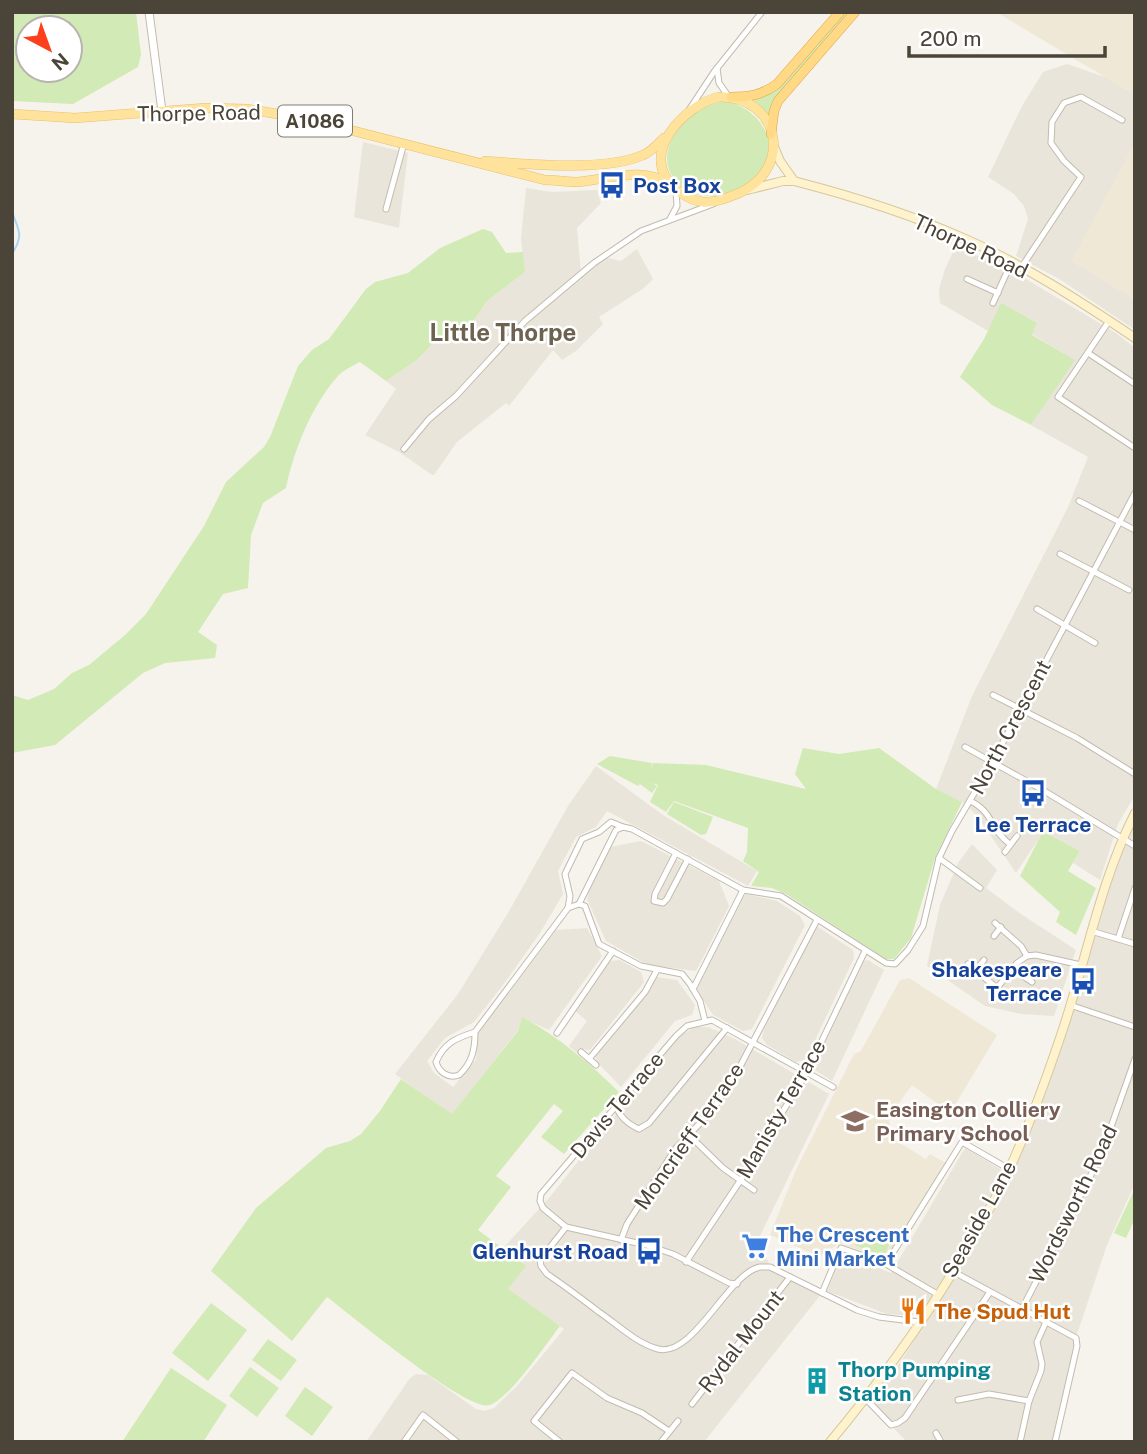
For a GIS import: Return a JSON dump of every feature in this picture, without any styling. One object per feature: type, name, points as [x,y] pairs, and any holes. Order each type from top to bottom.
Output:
[{"type":"highway","points":[[730,97],[751,97],[777,84],[840,12]]},
{"type":"highway","points":[[771,134],[778,101],[855,12]]},
{"type":"main road","points":[[774,147],[770,167],[764,176],[747,190],[722,199],[704,202],[693,200],[673,186],[663,171],[662,160],[667,134],[687,113],[706,100],[730,97],[754,106],[762,114],[780,161],[794,181]]},
{"type":"main road","name":"Thorpe Road","points":[[12,114],[75,118],[206,108],[247,109],[277,113],[404,143],[545,180],[578,182],[646,174],[659,177],[673,186]]},
{"type":"main road","name":"Thorpe Road","points":[[464,159],[556,165],[594,164],[643,155],[667,134]]},
{"type":"main road","name":"Thorpe Road","points":[[747,190],[794,181],[877,204],[964,238],[1021,268],[1135,338]]},
{"type":"main road","name":"Seaside Lane","points":[[830,1442],[866,1399],[919,1322],[992,1205],[1009,1169],[1063,1029],[1104,887],[1135,813]]},
{"type":"street","points":[[149,12],[162,111]]},
{"type":"street","points":[[687,113],[717,68],[762,12]]},
{"type":"street","points":[[717,68],[719,83],[730,97]]},
{"type":"street","points":[[1021,268],[1081,177],[1051,144],[1052,122],[1064,103],[1081,97],[1122,120]]},
{"type":"street","points":[[386,209],[404,143]]},
{"type":"street","points":[[670,219],[677,206],[673,186]]},
{"type":"street","points":[[404,449],[429,419],[456,396],[525,321],[594,263],[641,231],[707,208],[722,199]]},
{"type":"street","points":[[993,303],[1011,263]]},
{"type":"street","points":[[967,279],[998,293]]},
{"type":"street","points":[[1109,321],[1058,397],[1135,448]]},
{"type":"street","points":[[1088,353],[1135,384]]},
{"type":"street","name":"North Crescent","points":[[865,951],[886,964],[895,964],[908,950],[923,926],[939,859],[952,831],[993,761],[1135,493]]},
{"type":"street","points":[[1079,501],[1135,530]]},
{"type":"street","points":[[1059,554],[1129,590]]},
{"type":"street","points":[[1037,609],[1095,643]]},
{"type":"street","points":[[993,695],[1077,738],[1135,774]]},
{"type":"street","points":[[965,747],[1135,846]]},
{"type":"street","points":[[970,801],[983,808],[997,833],[1010,844]]},
{"type":"street","points":[[475,1032],[452,1039],[439,1055],[436,1062],[444,1074],[459,1075],[467,1066],[472,1058],[475,1032],[568,908],[570,896],[565,874],[582,839],[599,832],[611,822],[632,828],[743,890],[781,896],[865,951]]},
{"type":"street","points":[[579,904],[616,830],[623,827]]},
{"type":"street","points":[[1005,852],[1017,836]]},
{"type":"street","points":[[676,853],[655,894],[654,901],[657,903],[663,903],[667,899],[688,859]]},
{"type":"street","points":[[939,859],[979,888]]},
{"type":"street","points":[[1118,939],[1135,888]]},
{"type":"street","points":[[693,989],[743,890]]},
{"type":"street","points":[[568,908],[579,904],[585,906],[599,944],[641,966],[682,974],[700,1000],[705,1021],[712,1020],[833,1087]]},
{"type":"street","name":"Moncrieff Terrace","points":[[621,1240],[627,1224],[677,1148],[711,1112],[734,1078],[817,920]]},
{"type":"street","points":[[995,923],[1021,946],[1027,956]]},
{"type":"street","points":[[994,936],[1001,927]]},
{"type":"street","points":[[1091,931],[1135,944]]},
{"type":"street","points":[[557,1033],[613,951]]},
{"type":"street","name":"Manisty Terrace","points":[[686,1262],[807,1072],[865,951]]},
{"type":"street","points":[[968,964],[997,988],[1027,956],[1037,954],[1081,965]]},
{"type":"street","points":[[976,971],[984,961]]},
{"type":"street","points":[[1013,969],[1032,982]]},
{"type":"street","points":[[589,1059],[645,992],[657,970]]},
{"type":"street","points":[[1070,1005],[1135,1027]]},
{"type":"street","name":"Davis Terrace","points":[[566,1227],[543,1208],[541,1194],[676,1035],[687,1026],[705,1021]]},
{"type":"street","points":[[562,1024],[570,1030]]},
{"type":"street","points":[[616,1105],[622,1118],[632,1126],[639,1129],[649,1123],[727,1028]]},
{"type":"street","points":[[581,1052],[596,1065]]},
{"type":"street","name":"Wordsworth Road","points":[[1021,1309],[1093,1171],[1135,1059]]},
{"type":"street","points":[[690,1135],[740,1181],[754,1190]]},
{"type":"street","points":[[886,1264],[962,1142],[1009,1169]]},
{"type":"street","points":[[737,1284],[729,1283],[673,1254],[646,1245],[566,1227],[540,1260],[547,1274],[636,1339],[665,1350],[680,1345],[737,1284],[759,1267],[770,1267],[857,1310],[879,1317],[919,1322]]},
{"type":"street","points":[[822,1293],[841,1248],[886,1264],[936,1294]]},
{"type":"street","points":[[952,1271],[1076,1338],[1077,1346],[1055,1442]]},
{"type":"street","name":"Rydal Mount","points":[[692,1404],[790,1277]]},
{"type":"street","points":[[866,1399],[891,1425],[905,1418],[990,1292]]},
{"type":"street","points":[[1020,1442],[1029,1401],[1041,1371],[1037,1342],[1046,1322]]},
{"type":"street","points":[[560,1442],[534,1421],[572,1373],[607,1398],[642,1413],[669,1431]]},
{"type":"street","points":[[958,1400],[989,1394],[1029,1401]]},
{"type":"street","points":[[404,1442],[423,1415],[457,1442]]},
{"type":"street","points":[[661,1442],[678,1421]]},
{"type":"street","points":[[936,1433],[941,1442]]},
{"type":"shaded area","points":[[996,12],[1135,12],[1135,94],[1105,77]]},
{"type":"shaded area","points":[[1067,64],[1105,77],[1135,94],[1135,144],[1072,261],[1135,299],[1135,330],[1061,280],[1016,256],[1028,219],[1024,206],[1014,194],[988,177],[1022,106],[1043,72]]},
{"type":"shaded area","points":[[363,142],[408,153],[399,228],[354,217]]},
{"type":"shaded area","points":[[1135,144],[1135,299],[1071,261]]},
{"type":"shaded area","points":[[526,188],[552,192],[597,190],[601,203],[577,228],[581,273],[603,257],[621,261],[637,249],[653,279],[644,288],[599,317],[603,324],[576,351],[562,360],[553,350],[509,406],[506,403],[457,442],[432,475],[399,452],[365,435],[396,389],[386,381],[417,360],[439,337],[472,323],[487,301],[525,272],[521,239]]},
{"type":"shaded area","points":[[956,246],[1016,273],[1116,333],[1135,348],[1135,795],[1118,824],[1100,880],[1073,863],[1080,851],[1044,831],[1016,873],[978,817],[964,803],[936,789],[972,696],[1068,507],[1088,457],[1031,425],[1074,360],[1032,334],[1037,323],[1001,304],[988,331],[940,303],[939,289]]},
{"type":"shaded area","points":[[596,766],[663,815],[757,871],[748,886],[607,811],[596,827],[576,837],[558,871],[563,894],[540,933],[503,985],[474,1022],[445,1038],[427,1061],[434,1073],[453,1087],[476,1059],[478,1033],[556,930],[587,928],[602,956],[549,1030],[522,1018],[518,1030],[452,1115],[395,1074],[458,994],[508,913],[568,806]]},
{"type":"shaded area","points":[[1135,813],[1135,1183],[1107,1245],[1076,1337],[1077,1346],[1055,1442],[907,1442],[869,1403],[903,1358],[924,1324],[915,1316],[887,1314],[827,1291],[843,1253],[891,1273],[965,1148],[1002,1170],[1009,1169],[1063,1029],[1104,887]]},
{"type":"shaded area","points":[[641,841],[719,881],[729,906],[696,971],[648,965],[606,941],[587,899],[610,847]]},
{"type":"shaded area","points":[[972,844],[997,870],[986,888],[1076,950],[1054,1016],[1021,1014],[985,1006],[927,966],[940,905],[958,863]]},
{"type":"shaded area","points":[[746,894],[777,901],[800,916],[805,925],[752,1029],[743,1031],[713,1015],[696,989]]},
{"type":"shaded area","points":[[818,927],[853,950],[854,958],[808,1055],[805,1060],[796,1062],[767,1045],[762,1038],[813,930]]},
{"type":"shaded area","points":[[620,960],[641,972],[644,982],[590,1050],[582,1049],[577,1053],[569,1046],[587,1021],[575,1011],[610,961]]},
{"type":"shaded area","points":[[868,960],[884,970],[832,1081],[815,1070],[814,1066],[864,961]]},
{"type":"shaded area","points":[[656,977],[677,980],[695,1005],[692,1015],[675,1021],[621,1087],[597,1062],[595,1056],[647,993]]},
{"type":"shaded area","name":"Easington Colliery Primary School","points":[[909,978],[997,1035],[950,1113],[912,1085],[889,1117],[891,1138],[926,1159],[930,1154],[946,1163],[885,1260],[840,1243],[823,1254],[816,1255],[770,1235],[795,1172],[854,1054],[861,1051],[900,980]]},
{"type":"shaded area","points":[[695,1027],[708,1027],[735,1039],[829,1094],[759,1238],[770,1267],[822,1293],[704,1442],[366,1442],[410,1378],[416,1374],[428,1375],[476,1409],[485,1411],[494,1408],[517,1386],[564,1329],[507,1289],[525,1266],[504,1247],[549,1198],[663,1055],[681,1035]]},
{"type":"green space","points":[[12,12],[136,12],[141,55],[138,67],[73,104],[12,101]]},
{"type":"green space","points":[[845,12],[851,12],[781,91],[769,115],[754,100],[777,88]]},
{"type":"green space","points":[[723,101],[736,104],[757,118],[768,139],[769,151],[757,175],[742,187],[722,194],[702,196],[684,189],[674,179],[668,168],[667,156],[675,134],[692,115]]},
{"type":"green space","points":[[483,229],[492,232],[506,253],[523,252],[525,272],[487,301],[472,323],[448,338],[439,337],[417,360],[386,381],[360,362],[337,377],[319,402],[305,430],[286,488],[263,503],[251,535],[248,588],[223,594],[198,632],[217,645],[215,658],[165,663],[143,673],[55,745],[12,753],[12,695],[28,700],[54,689],[72,673],[89,665],[146,614],[204,526],[226,482],[264,447],[298,366],[312,350],[329,339],[366,289],[375,282],[408,273],[440,248]]},
{"type":"green space","points":[[1001,303],[1037,323],[1032,335],[1075,360],[1031,425],[992,405],[960,377],[984,339]]},
{"type":"green space","points":[[803,748],[839,754],[879,748],[936,789],[962,802],[935,858],[911,938],[894,959],[886,959],[786,894],[772,888],[751,886],[759,872],[743,861],[747,852],[748,828],[674,801],[666,812],[650,802],[658,785],[652,783],[657,786],[652,793],[640,784],[638,786],[597,764],[610,756],[652,763],[651,769],[653,763],[706,765],[806,789],[795,774]]},
{"type":"green space","points":[[674,802],[713,817],[706,834],[701,835],[667,814]]},
{"type":"green space","points":[[1043,831],[1080,851],[1068,871],[1096,888],[1076,935],[1056,922],[1060,912],[1020,876]]},
{"type":"green space","points":[[522,1017],[573,1051],[619,1092],[564,1154],[541,1137],[563,1111],[554,1104],[496,1176],[511,1187],[478,1230],[526,1266],[508,1289],[560,1326],[517,1382],[498,1400],[490,1405],[478,1403],[459,1394],[409,1361],[327,1297],[292,1341],[211,1271],[256,1208],[326,1148],[350,1141],[361,1134],[401,1079],[452,1114],[518,1031]]},
{"type":"green space","points":[[1135,1188],[1135,1218],[1126,1238],[1114,1233]]},
{"type":"green space","points":[[861,1230],[890,1242],[884,1257],[855,1245]]},
{"type":"green space","points":[[211,1303],[247,1330],[208,1381],[172,1353]]},
{"type":"green space","points":[[268,1339],[297,1360],[281,1381],[252,1360]]},
{"type":"green space","points":[[250,1367],[279,1388],[257,1417],[229,1396]]},
{"type":"green space","points":[[171,1368],[227,1405],[203,1442],[122,1442]]},
{"type":"green space","points":[[305,1387],[333,1407],[312,1436],[285,1416]]},
{"type":"waterway","points":[[12,212],[19,233],[12,254]]},
{"type":"place","name":"Post Box","points":[[612,185]]},
{"type":"place","name":"Lee Terrace","points":[[1033,793]]},
{"type":"place","name":"Shakespeare Terrace","points":[[1083,981]]},
{"type":"place","name":"Easington Colliery Primary School","points":[[855,1121]]},
{"type":"place","name":"The Crescent Mini Market","points":[[755,1246]]},
{"type":"place","name":"Glenhurst Road","points":[[649,1251]]},
{"type":"place","name":"The Spud Hut","points":[[913,1311]]},
{"type":"place","name":"Thorp Pumping Station","points":[[817,1381]]},
{"type":"district","name":"Little Thorpe","points":[[503,332]]}]
